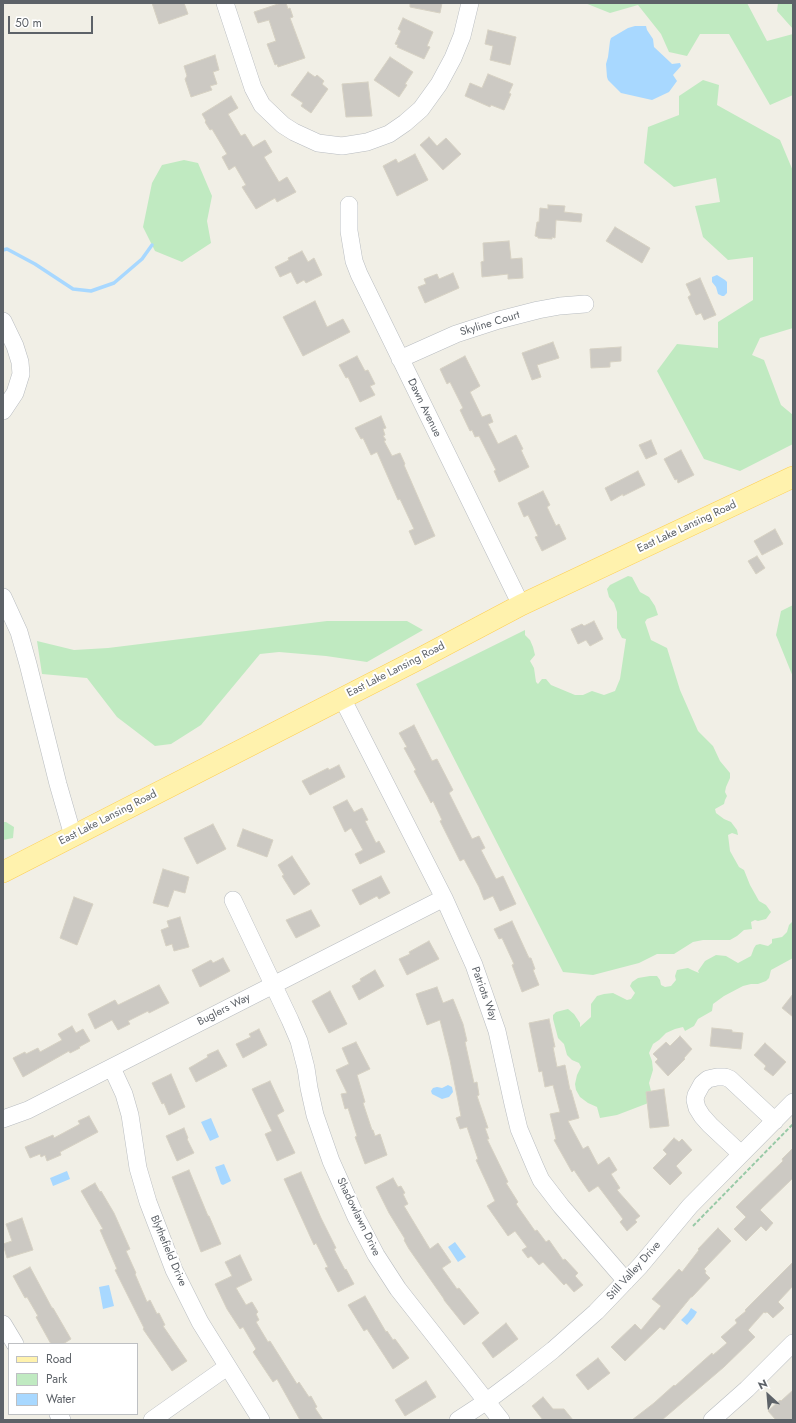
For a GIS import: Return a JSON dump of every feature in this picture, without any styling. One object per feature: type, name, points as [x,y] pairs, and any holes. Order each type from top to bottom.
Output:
[{"type":"main road","name":"East Lake Lansing Road","points":[[3,872],[521,605],[793,477]]},
{"type":"street","points":[[225,3],[252,88],[262,105],[283,125],[294,132],[318,143],[342,146],[367,142],[389,134],[405,123],[421,108],[439,84],[453,58],[462,36],[470,3]]},
{"type":"street","name":"Dawn Avenue","points":[[349,205],[349,231],[354,261],[400,359],[521,605]]},
{"type":"street","name":"Skyline Court","points":[[400,359],[456,334],[499,320],[546,308],[585,304]]},
{"type":"street","points":[[3,321],[17,351],[21,374],[15,393],[3,411]]},
{"type":"street","points":[[3,597],[19,632],[73,836]]},
{"type":"street","name":"Patriots Way","points":[[342,698],[444,898],[474,965],[491,1010],[497,1031],[519,1129],[536,1169],[561,1206],[626,1281]]},
{"type":"street","name":"Buglers Way","points":[[3,1118],[28,1110],[444,898]]},
{"type":"street","name":"Shadowlawn Drive","points":[[233,900],[274,985],[298,1041],[306,1068],[314,1110],[324,1142],[356,1217],[376,1255],[398,1289],[502,1420]]},
{"type":"street","name":"Blythefield Drive","points":[[112,1068],[124,1094],[130,1115],[138,1168],[160,1236],[174,1270],[197,1316],[261,1420]]},
{"type":"street","points":[[742,1154],[702,1116],[697,1108],[696,1095],[702,1084],[708,1079],[716,1076],[730,1079],[775,1121]]},
{"type":"street","name":"Still Valley Drive","points":[[458,1420],[487,1401],[553,1350],[596,1312],[640,1266],[690,1206],[793,1102]]},
{"type":"street","points":[[3,1324],[14,1343]]},
{"type":"street","points":[[712,1420],[747,1389],[793,1343]]},
{"type":"street","points":[[152,1420],[227,1367]]},
{"type":"green space","points":[[585,3],[747,3],[767,41],[793,34],[793,95],[770,105],[729,34],[700,34],[687,56],[669,52],[661,34],[638,5],[610,13]]},
{"type":"green space","points":[[778,3],[793,3],[793,29],[777,11]]},
{"type":"green space","points":[[703,80],[719,85],[717,105],[780,140],[793,171],[793,328],[760,338],[752,355],[764,360],[781,405],[793,415],[793,444],[740,471],[704,459],[657,371],[677,344],[718,348],[718,322],[753,300],[753,257],[728,260],[703,237],[695,206],[720,202],[716,178],[674,187],[644,163],[648,127],[679,115],[679,96]]},
{"type":"green space","points":[[184,160],[198,163],[212,196],[207,221],[211,243],[182,262],[155,251],[143,227],[152,183],[162,165]]},
{"type":"green space","points":[[628,576],[632,577],[640,592],[649,597],[655,606],[658,615],[647,619],[645,622],[651,640],[667,648],[680,690],[698,731],[713,746],[720,761],[730,773],[730,778],[725,792],[727,796],[724,804],[715,809],[716,813],[731,822],[737,830],[738,835],[732,833],[728,835],[730,851],[739,867],[744,870],[759,901],[766,905],[771,912],[766,919],[751,922],[752,929],[744,930],[730,940],[703,940],[693,942],[674,954],[657,954],[639,963],[593,975],[563,972],[416,684],[525,630],[525,635],[530,640],[535,655],[530,661],[534,668],[536,682],[538,684],[542,679],[546,679],[551,685],[575,695],[583,695],[592,691],[604,695],[615,691],[620,679],[626,639],[622,638],[617,628],[617,612],[614,603],[609,597],[607,589],[610,585]]},
{"type":"green space","points":[[793,605],[793,677],[776,635],[781,611]]},
{"type":"green space","points":[[327,621],[407,621],[423,630],[367,662],[326,656],[279,652],[260,654],[201,725],[171,744],[155,746],[117,717],[87,678],[42,674],[37,641],[74,650],[108,648]]},
{"type":"green space","points":[[3,822],[6,822],[14,827],[13,838],[3,840]]},
{"type":"green space","points":[[793,921],[793,958],[771,970],[769,978],[766,981],[758,984],[743,986],[724,996],[713,1004],[712,1011],[698,1019],[694,1026],[685,1031],[683,1027],[675,1029],[666,1033],[653,1044],[649,1053],[653,1070],[649,1083],[651,1102],[617,1115],[600,1118],[597,1107],[580,1097],[576,1090],[575,1084],[581,1067],[579,1063],[572,1060],[567,1055],[564,1044],[558,1038],[553,1019],[553,1015],[556,1012],[568,1009],[574,1014],[580,1023],[580,1027],[591,1017],[591,1004],[597,996],[613,993],[627,1000],[631,999],[635,993],[630,986],[632,982],[638,978],[650,976],[657,976],[661,985],[665,987],[671,986],[676,980],[675,976],[677,970],[688,968],[699,973],[698,971],[705,961],[716,955],[726,956],[738,963],[751,956],[756,945],[760,944],[768,946],[772,943],[772,939],[782,937],[787,932],[789,925]]},
{"type":"water","points":[[635,26],[646,26],[653,39],[654,47],[672,64],[680,63],[681,66],[673,75],[677,81],[669,92],[652,100],[621,93],[608,80],[607,77],[606,64],[611,38],[628,28]]},
{"type":"water","points":[[717,275],[727,282],[727,293],[724,296],[718,294],[716,287],[712,282],[712,277]]},
{"type":"water","points":[[448,1085],[452,1087],[453,1092],[449,1097],[442,1099],[432,1094],[431,1091],[433,1088],[442,1088]]},
{"type":"water","points":[[211,1118],[219,1137],[210,1141],[201,1122]]},
{"type":"water","points":[[224,1164],[231,1181],[223,1185],[221,1184],[215,1167]]},
{"type":"water","points":[[67,1171],[70,1179],[53,1186],[50,1178]]},
{"type":"water","points":[[455,1242],[466,1257],[458,1262],[448,1247]]},
{"type":"water","points":[[109,1285],[114,1306],[103,1309],[99,1287]]},
{"type":"water","points":[[691,1308],[697,1312],[687,1325],[681,1320]]},
{"type":"building","points":[[152,3],[184,3],[188,14],[159,24]]},
{"type":"building","points":[[281,3],[286,3],[288,9],[290,8],[293,17],[290,18],[305,58],[278,67],[277,64],[275,65],[267,44],[276,41],[269,20],[258,23],[254,12]]},
{"type":"building","points":[[410,3],[442,3],[440,13],[410,7]]},
{"type":"building","points":[[403,18],[433,32],[427,46],[430,47],[424,59],[397,47],[398,45],[395,44],[401,31],[398,29]]},
{"type":"building","points":[[488,30],[516,37],[510,65],[490,60],[493,46],[485,44]]},
{"type":"building","points":[[215,55],[219,70],[213,72],[217,84],[210,86],[212,90],[191,97],[185,79],[187,76],[184,66]]},
{"type":"building","points":[[390,57],[413,72],[399,97],[374,80]]},
{"type":"building","points":[[308,72],[315,77],[317,75],[324,81],[322,84],[328,89],[311,113],[301,106],[303,103],[291,95]]},
{"type":"building","points":[[488,74],[513,84],[509,93],[511,94],[504,110],[491,105],[490,107],[465,96],[470,83],[482,88]]},
{"type":"building","points":[[368,82],[372,116],[346,117],[342,84]]},
{"type":"building","points":[[231,96],[238,108],[228,114],[241,136],[245,134],[253,147],[265,140],[272,152],[264,157],[279,182],[287,177],[296,192],[277,202],[275,198],[256,209],[242,187],[246,185],[235,166],[229,170],[222,157],[227,154],[212,129],[210,130],[205,122],[206,121],[202,114]]},
{"type":"building","points":[[429,137],[437,146],[446,138],[461,154],[443,170],[420,145]]},
{"type":"building","points":[[415,154],[428,180],[397,196],[383,166],[396,159],[398,163]]},
{"type":"building","points":[[548,205],[565,206],[564,212],[582,214],[581,222],[556,220],[555,238],[538,238],[535,236],[537,222],[539,222],[540,208],[548,209]]},
{"type":"building","points":[[615,227],[650,248],[642,263],[606,241]]},
{"type":"building","points":[[509,241],[511,259],[522,258],[523,278],[508,279],[508,274],[482,277],[481,262],[484,261],[483,243]]},
{"type":"building","points":[[302,251],[308,262],[314,258],[322,275],[306,283],[304,280],[297,284],[291,272],[280,277],[275,267]]},
{"type":"building","points":[[453,273],[459,288],[425,303],[418,287],[426,284],[424,279],[437,274],[439,279]]},
{"type":"building","points":[[700,278],[716,315],[704,320],[701,313],[696,315],[688,297],[691,295],[686,284]]},
{"type":"building","points":[[315,301],[327,327],[343,319],[350,332],[303,356],[283,317]]},
{"type":"building","points":[[553,342],[559,358],[537,365],[541,377],[532,380],[522,353]]},
{"type":"building","points":[[621,347],[621,361],[610,362],[610,367],[591,368],[590,349]]},
{"type":"building","points":[[357,356],[365,371],[368,370],[375,384],[370,386],[375,395],[360,402],[348,377],[346,378],[339,365]]},
{"type":"building","points":[[465,356],[480,386],[470,392],[482,417],[490,414],[493,422],[488,424],[498,444],[516,435],[523,449],[521,450],[529,467],[499,482],[494,471],[496,470],[479,436],[475,437],[472,430],[470,431],[460,410],[463,408],[450,382],[447,384],[440,369]]},
{"type":"building","points":[[381,416],[386,428],[383,429],[385,435],[383,436],[386,440],[384,441],[392,456],[400,453],[435,536],[415,545],[409,531],[414,529],[400,499],[398,500],[377,452],[371,455],[363,438],[361,439],[355,428]]},
{"type":"building","points":[[651,440],[657,454],[646,459],[639,445]]},
{"type":"building","points":[[681,450],[694,475],[678,483],[664,459]]},
{"type":"building","points":[[638,471],[645,485],[623,496],[623,494],[611,501],[605,488]]},
{"type":"building","points":[[543,491],[550,505],[547,507],[556,526],[559,524],[566,539],[542,551],[535,537],[538,536],[528,515],[524,517],[518,503]]},
{"type":"building","points":[[775,529],[783,544],[762,555],[754,541]]},
{"type":"building","points":[[757,556],[765,568],[756,574],[748,561]]},
{"type":"building","points":[[594,621],[603,639],[590,646],[586,640],[578,644],[571,629],[582,624],[584,626]]},
{"type":"building","points":[[414,725],[432,761],[437,759],[453,790],[449,793],[472,839],[479,836],[485,848],[481,850],[496,879],[503,876],[516,904],[500,911],[493,896],[484,900],[479,887],[464,859],[460,861],[440,821],[442,820],[433,801],[431,803],[404,748],[407,747],[399,733]]},
{"type":"building","points":[[339,765],[345,777],[310,795],[302,781],[328,768],[329,770]]},
{"type":"building","points":[[347,800],[354,812],[362,808],[368,820],[365,821],[376,843],[379,841],[385,852],[360,864],[355,854],[363,850],[351,828],[345,832],[333,807]]},
{"type":"building","points":[[213,824],[226,849],[197,864],[184,838]]},
{"type":"building","points":[[243,829],[273,840],[267,857],[237,846]]},
{"type":"building","points":[[292,856],[310,884],[294,895],[282,876],[284,875],[278,865]]},
{"type":"building","points":[[163,869],[189,877],[185,893],[174,890],[168,907],[153,903]]},
{"type":"building","points":[[381,876],[390,893],[379,899],[377,896],[360,905],[352,890]]},
{"type":"building","points":[[74,897],[93,904],[77,945],[60,938]]},
{"type":"building","points":[[311,910],[320,926],[296,938],[286,920]]},
{"type":"building","points":[[180,917],[189,947],[174,951],[172,944],[166,946],[161,930],[169,927],[167,921]]},
{"type":"building","points":[[512,921],[529,958],[531,958],[535,969],[533,970],[539,985],[522,992],[512,965],[514,964],[502,938],[499,939],[494,929]]},
{"type":"building","points":[[429,941],[439,959],[407,975],[399,959],[410,954],[409,952]]},
{"type":"building","points":[[223,958],[230,971],[200,987],[192,970],[211,960],[213,963]]},
{"type":"building","points":[[375,970],[384,986],[359,1000],[352,986]]},
{"type":"building","points":[[159,985],[169,1003],[128,1021],[130,1024],[118,1030],[112,1020],[95,1029],[88,1014],[115,1000],[118,1005]]},
{"type":"building","points":[[437,987],[443,1003],[453,999],[463,1024],[467,1041],[465,1042],[474,1083],[477,1082],[479,1095],[477,1096],[488,1128],[485,1128],[489,1139],[487,1139],[508,1182],[506,1183],[518,1202],[516,1204],[535,1231],[537,1230],[546,1242],[549,1240],[563,1260],[565,1259],[578,1273],[575,1276],[583,1285],[574,1292],[566,1283],[564,1285],[543,1262],[539,1265],[531,1256],[528,1258],[522,1250],[527,1247],[515,1231],[508,1236],[487,1206],[495,1201],[476,1160],[478,1159],[467,1127],[460,1129],[456,1118],[461,1116],[450,1060],[440,1020],[427,1025],[416,994]]},
{"type":"building","points":[[330,991],[347,1024],[329,1033],[312,1001]]},
{"type":"building","points":[[793,994],[793,1017],[782,1008]]},
{"type":"building","points":[[549,1019],[555,1047],[553,1047],[557,1067],[565,1065],[570,1090],[579,1118],[568,1121],[583,1149],[588,1146],[598,1165],[609,1157],[617,1170],[611,1174],[620,1188],[617,1190],[640,1216],[635,1220],[637,1222],[627,1231],[620,1222],[623,1219],[598,1186],[589,1192],[574,1170],[572,1172],[554,1140],[556,1139],[550,1114],[560,1112],[553,1085],[545,1087],[542,1071],[539,1072],[529,1023]]},
{"type":"building","points":[[72,1026],[76,1033],[83,1029],[90,1041],[79,1047],[80,1048],[70,1053],[69,1051],[23,1077],[13,1058],[38,1048],[40,1052],[62,1040],[58,1034]]},
{"type":"building","points":[[712,1028],[732,1030],[732,1032],[743,1033],[741,1049],[710,1046]]},
{"type":"building","points":[[259,1029],[267,1045],[243,1058],[236,1044],[251,1037],[249,1034]]},
{"type":"building","points":[[680,1036],[692,1049],[684,1058],[685,1059],[668,1076],[655,1062],[658,1059],[653,1054],[666,1042],[670,1046]]},
{"type":"building","points":[[356,1042],[370,1069],[357,1075],[365,1102],[363,1103],[372,1130],[375,1136],[380,1134],[387,1155],[365,1164],[355,1137],[357,1136],[348,1108],[345,1109],[341,1094],[347,1093],[336,1070],[349,1064],[342,1048]]},
{"type":"building","points":[[765,1043],[786,1062],[773,1076],[764,1069],[766,1066],[754,1055]]},
{"type":"building","points":[[218,1050],[227,1066],[196,1082],[189,1068],[208,1057],[207,1055]]},
{"type":"building","points":[[171,1074],[185,1107],[169,1115],[164,1103],[162,1104],[152,1083]]},
{"type":"building","points":[[270,1081],[284,1111],[277,1115],[295,1153],[277,1161],[265,1134],[272,1131],[252,1089]]},
{"type":"building","points":[[664,1089],[669,1126],[650,1128],[646,1092]]},
{"type":"building","points":[[89,1116],[98,1132],[60,1152],[61,1155],[47,1161],[45,1155],[41,1157],[40,1154],[30,1158],[25,1147],[53,1135],[54,1138],[80,1124],[78,1121]]},
{"type":"building","points":[[184,1128],[188,1138],[187,1139],[194,1153],[177,1161],[166,1136]]},
{"type":"building","points":[[674,1138],[679,1142],[682,1139],[692,1150],[676,1166],[682,1173],[670,1185],[653,1168],[667,1154],[663,1150]]},
{"type":"building","points":[[793,1148],[793,1178],[760,1210],[773,1223],[766,1231],[761,1226],[746,1241],[734,1229],[746,1217],[736,1207],[783,1161],[782,1159]]},
{"type":"building","points":[[189,1170],[221,1244],[201,1252],[172,1177]]},
{"type":"building","points":[[301,1172],[336,1248],[334,1249],[354,1284],[338,1292],[325,1268],[328,1267],[316,1243],[314,1245],[284,1179]]},
{"type":"building","points":[[393,1178],[398,1187],[401,1186],[405,1193],[403,1194],[408,1204],[404,1206],[430,1249],[438,1243],[451,1262],[442,1268],[457,1289],[459,1288],[479,1313],[464,1325],[444,1300],[409,1249],[376,1187]]},
{"type":"building","points":[[95,1183],[114,1213],[130,1249],[126,1251],[147,1302],[150,1300],[157,1314],[159,1313],[165,1325],[163,1326],[187,1361],[172,1371],[143,1329],[144,1328],[115,1270],[117,1269],[100,1230],[103,1229],[81,1191]]},
{"type":"building","points":[[22,1218],[33,1250],[7,1258],[3,1244],[12,1241],[6,1224]]},
{"type":"building","points":[[718,1228],[731,1241],[704,1269],[706,1271],[705,1273],[710,1278],[691,1297],[664,1330],[660,1327],[625,1361],[611,1347],[635,1324],[641,1330],[661,1306],[652,1299],[679,1269],[682,1272],[699,1250],[698,1249]]},
{"type":"building","points":[[240,1255],[252,1280],[236,1288],[246,1305],[252,1302],[258,1312],[256,1314],[259,1320],[256,1322],[268,1342],[270,1341],[297,1384],[299,1382],[309,1397],[311,1396],[317,1407],[315,1408],[323,1420],[300,1420],[277,1379],[273,1382],[253,1352],[256,1349],[243,1327],[240,1329],[227,1309],[215,1284],[232,1276],[225,1262]]},
{"type":"building","points":[[793,1262],[793,1286],[778,1302],[784,1308],[773,1318],[767,1312],[764,1312],[748,1330],[755,1337],[724,1367],[662,1420],[632,1420],[674,1385],[675,1386],[712,1353],[713,1355],[727,1343],[721,1337],[737,1323],[735,1320],[746,1311],[745,1310]]},
{"type":"building","points":[[30,1267],[71,1339],[65,1343],[50,1343],[36,1317],[38,1316],[27,1297],[25,1298],[13,1276]]},
{"type":"building","points":[[365,1296],[386,1332],[387,1331],[393,1340],[395,1339],[409,1358],[393,1369],[367,1329],[364,1331],[348,1305]]},
{"type":"building","points":[[506,1323],[518,1339],[493,1358],[482,1343]]},
{"type":"building","points":[[598,1358],[610,1373],[588,1390],[576,1375]]},
{"type":"building","points":[[426,1381],[436,1397],[405,1416],[395,1400]]},
{"type":"building","points":[[793,1390],[793,1420],[776,1420],[768,1411]]},
{"type":"building","points":[[543,1397],[553,1409],[564,1409],[573,1420],[543,1420],[532,1406]]},
{"type":"waterway","points":[[3,250],[7,249],[35,264],[73,289],[91,291],[114,283],[142,259],[152,245]]}]
